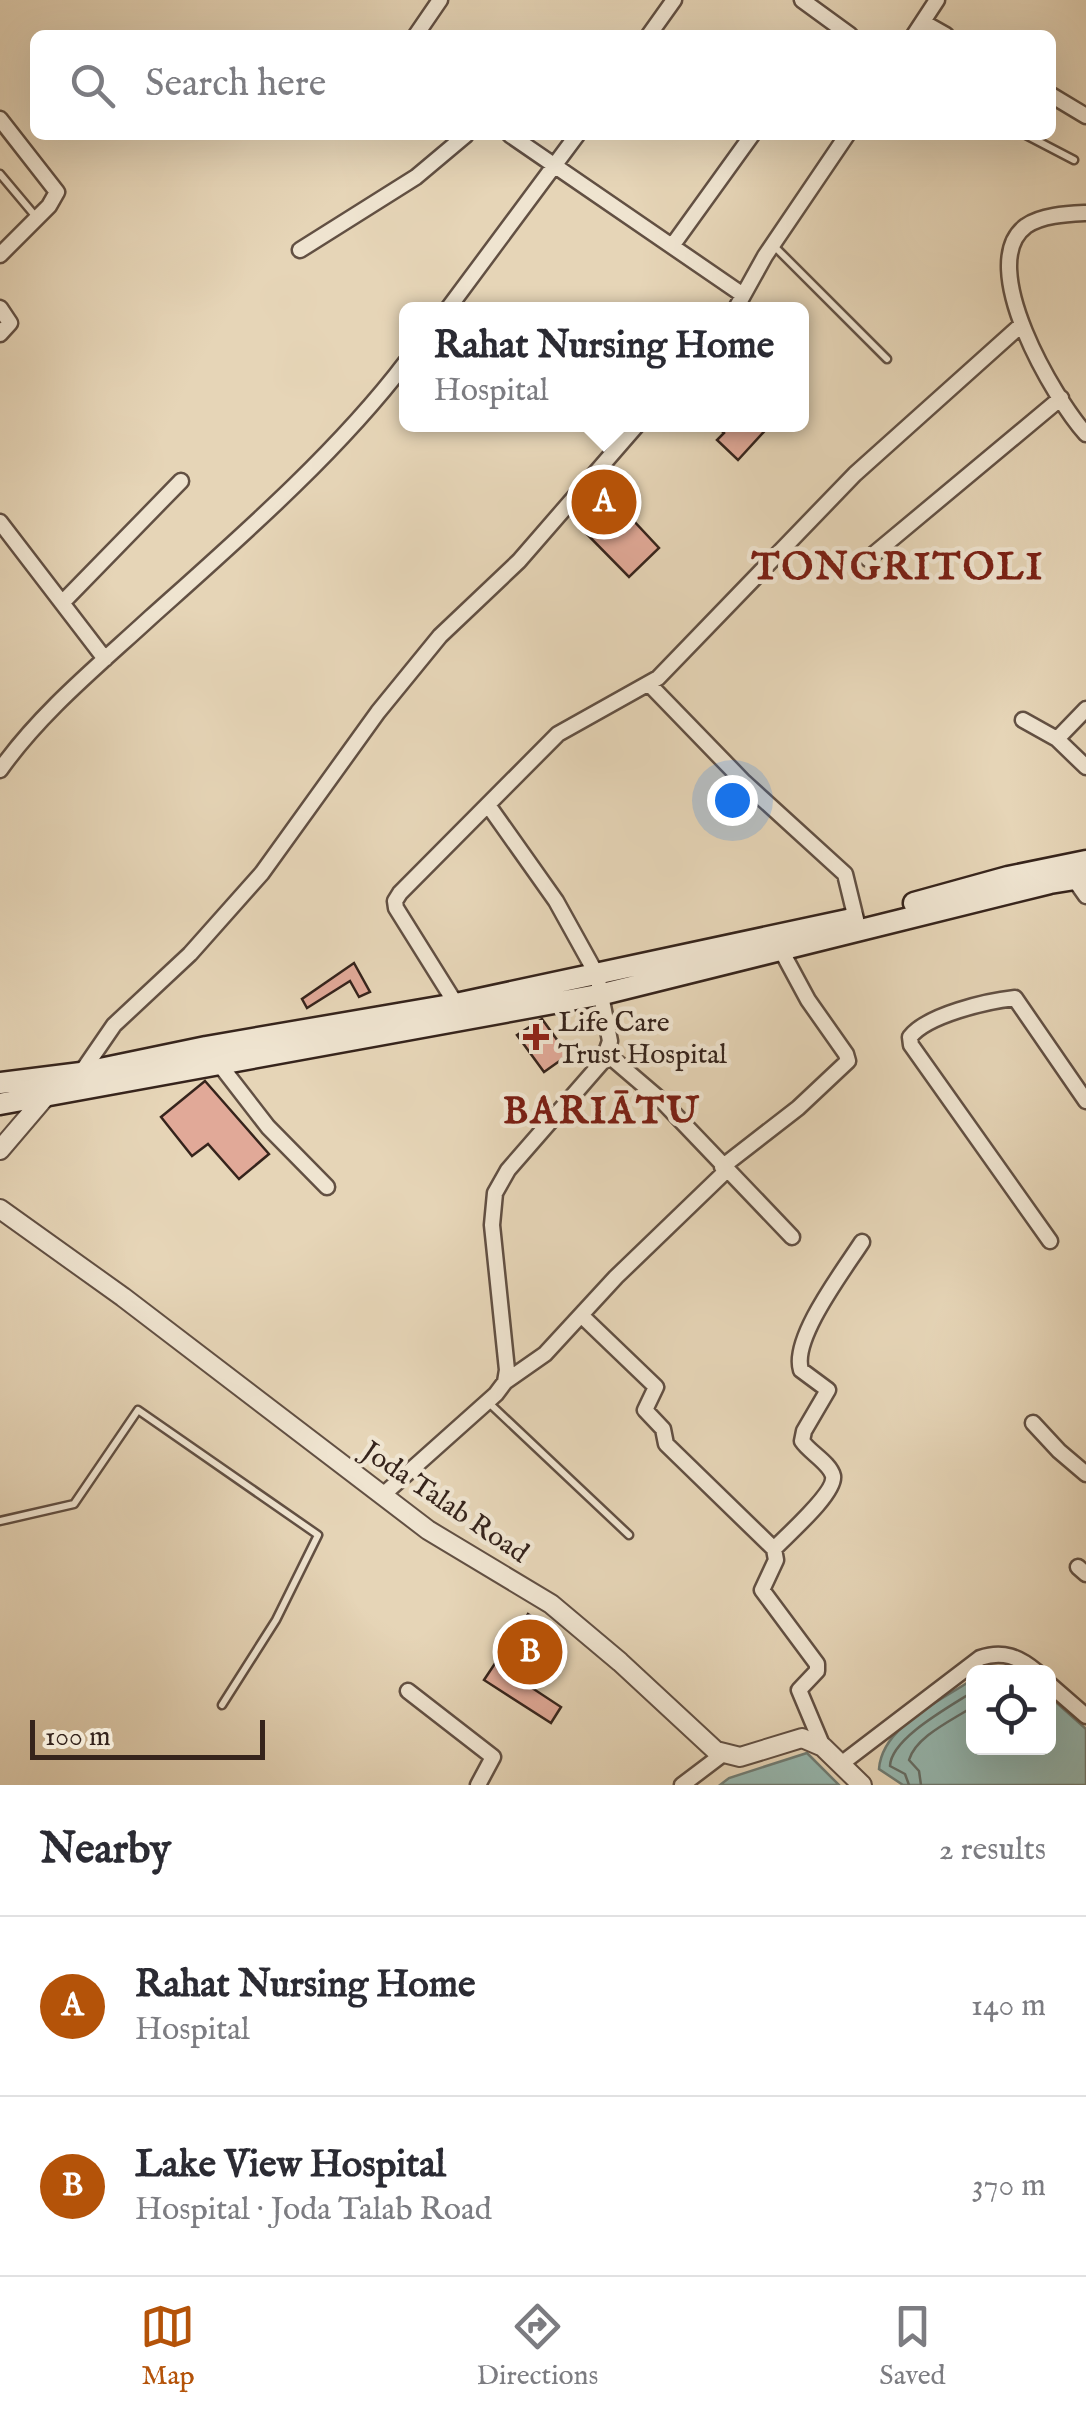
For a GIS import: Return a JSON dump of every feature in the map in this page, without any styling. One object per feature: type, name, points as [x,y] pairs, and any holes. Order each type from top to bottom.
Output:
[{"type":"main road","points":[[0,1104],[81,1073],[206,1047],[456,1004],[600,985],[1008,877],[1083,878]]},
{"type":"main road","points":[[0,1083],[48,1086],[220,1065],[782,950],[1083,878]]},
{"type":"street","points":[[419,30],[440,0]]},
{"type":"street","points":[[653,30],[674,0]]},
{"type":"street","points":[[802,0],[829,29]]},
{"type":"street","points":[[918,29],[937,0]]},
{"type":"street","points":[[1056,97],[1086,116]]},
{"type":"street","points":[[0,118],[56,188],[54,200],[0,255]]},
{"type":"street","points":[[300,250],[416,177],[460,140]]},
{"type":"street","points":[[517,140],[743,295]]},
{"type":"street","points":[[453,302],[573,140]]},
{"type":"street","points":[[672,246],[748,140]]},
{"type":"street","points":[[739,302],[844,140]]},
{"type":"street","points":[[1086,213],[1038,220],[1024,227],[1015,238],[1010,274],[1020,326],[1086,434]]},
{"type":"street","points":[[0,308],[10,323],[0,334]]},
{"type":"street","points":[[456,1004],[395,901],[558,734],[650,684],[855,474],[1020,326]]},
{"type":"street","points":[[0,770],[44,718],[220,555],[363,415],[399,371]]},
{"type":"street","points":[[868,558],[1061,398]]},
{"type":"street","points":[[81,1073],[114,1025],[190,954],[262,873],[378,712],[440,636],[519,561],[631,432]]},
{"type":"street","points":[[62,603],[181,481]]},
{"type":"street","points":[[0,522],[105,659]]},
{"type":"street","points":[[650,684],[744,782],[845,874],[856,919]]},
{"type":"street","points":[[1057,739],[1086,709]]},
{"type":"street","points":[[1023,720],[1057,739],[1086,767]]},
{"type":"street","points":[[488,805],[556,901],[600,985],[609,1030],[606,1054],[508,1170],[495,1193],[492,1225],[506,1357],[505,1382]]},
{"type":"street","points":[[384,1494],[488,1402],[505,1382],[532,1366],[724,1169],[848,1061],[808,1000],[782,950]]},
{"type":"street","points":[[1050,1241],[910,1037],[948,1014],[1015,998],[1086,1101]]},
{"type":"street","points":[[606,1054],[662,1101],[792,1237]]},
{"type":"street","points":[[220,1065],[268,1127],[327,1187]]},
{"type":"street","points":[[0,1150],[48,1086]]},
{"type":"street","name":"Joda Talab Road","points":[[0,1209],[450,1544],[550,1604],[723,1754]]},
{"type":"street","points":[[774,1549],[824,1498],[832,1482],[832,1472],[802,1440],[828,1390],[801,1370],[799,1358],[820,1309],[862,1242]]},
{"type":"street","points":[[581,1315],[656,1387],[645,1410],[662,1429],[666,1444],[774,1549],[776,1560],[762,1590],[817,1664],[816,1671],[798,1690],[823,1748]]},
{"type":"street","points":[[1034,1423],[1086,1474]]},
{"type":"street","points":[[971,1665],[980,1658],[1004,1654],[1028,1665]]},
{"type":"street","points":[[841,1764],[966,1669]]},
{"type":"street","points":[[1056,1690],[1086,1716]]},
{"type":"street","points":[[408,1691],[493,1757],[478,1785]]},
{"type":"street","points":[[682,1785],[723,1754],[740,1757],[802,1738],[823,1748],[862,1785]]},
{"type":"lane","points":[[1036,140],[1074,160]]},
{"type":"lane","points":[[0,174],[37,218]]},
{"type":"lane","points":[[773,245],[887,359]]},
{"type":"lane","points":[[488,1402],[629,1535]]},
{"type":"lane","points":[[0,1521],[74,1504],[138,1410],[318,1535],[276,1620],[222,1704]]},
{"type":"water","points":[[966,1683],[966,1755],[1056,1755],[1056,1702],[1086,1729],[1086,1785],[903,1785],[879,1769],[883,1754],[902,1727]]},
{"type":"water","points":[[807,1753],[839,1785],[720,1785],[729,1778]]},
{"type":"building","points":[[764,432],[738,460],[717,440],[724,433]]},
{"type":"building","points":[[603,488],[659,548],[629,577],[572,519]]},
{"type":"building","points":[[354,963],[370,992],[359,997],[350,981],[307,1008],[302,999]]},
{"type":"building","points":[[542,1019],[568,1055],[544,1072],[517,1035]]},
{"type":"building","points":[[205,1081],[269,1154],[239,1179],[208,1144],[192,1156],[161,1117]]},
{"type":"building","points":[[528,1614],[562,1636],[529,1686],[561,1707],[551,1723],[484,1680]]},
{"type":"place","name":"Rahat Nursing Home","points":[[604,502]]},
{"type":"place","name":"Life Care Trust Hospital","points":[[536,1037]]},
{"type":"place","name":"Lake View Hospital","points":[[530,1652]]},
{"type":"district","name":"TONGRITOLI","points":[[898,566]]},
{"type":"district","name":"BARIĀTU","points":[[602,1110]]}]
